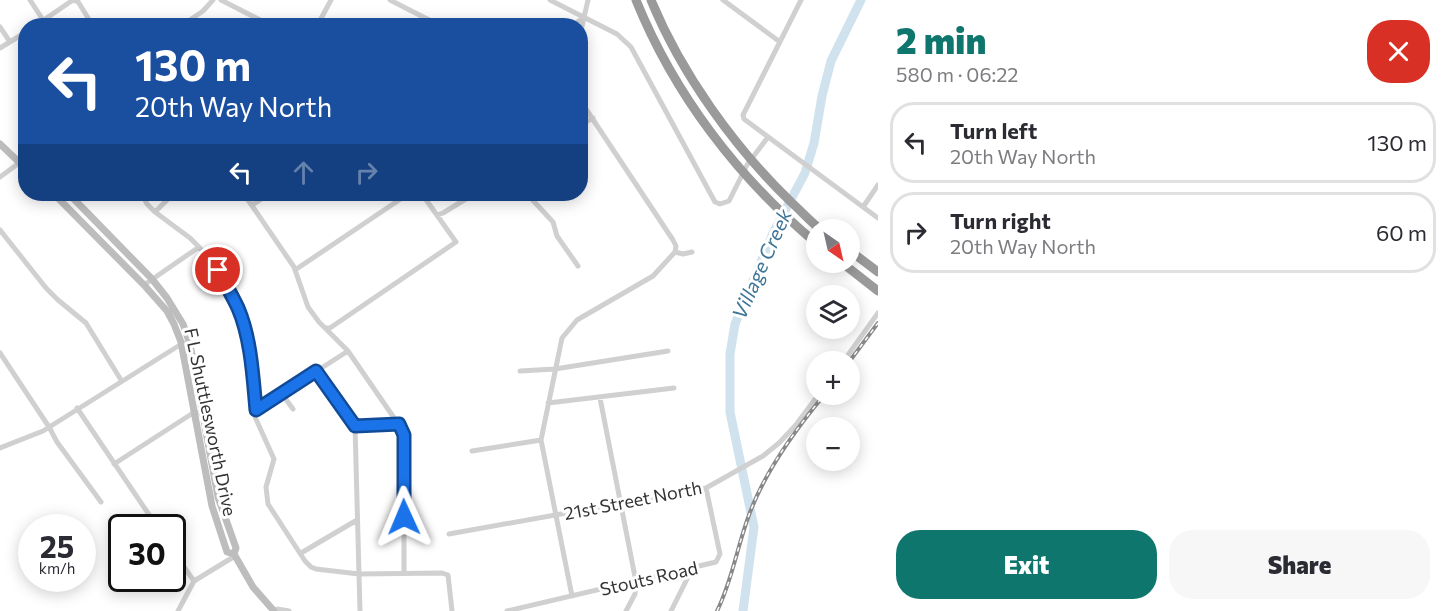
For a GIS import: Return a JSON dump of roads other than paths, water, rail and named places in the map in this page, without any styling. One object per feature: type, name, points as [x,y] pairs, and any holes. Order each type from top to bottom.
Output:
[{"type":"highway","points":[[636,0],[661,54],[710,132],[758,189],[806,234]]},
{"type":"highway","points":[[651,0],[670,42],[707,102],[754,164],[809,219]]},
{"type":"highway","points":[[860,258],[878,272]]},
{"type":"highway","points":[[856,273],[878,291]]},
{"type":"main road","points":[[0,144],[18,160]]},
{"type":"main road","name":"F L Shuttlesworth Drive","points":[[61,201],[168,310],[181,343],[215,521],[227,552],[234,555],[253,587],[274,611]]},
{"type":"main road","name":"F L Shuttlesworth Drive","points":[[76,201],[152,279],[174,306],[189,340],[218,497],[236,548],[234,555]]},
{"type":"street","points":[[30,0],[42,18]]},
{"type":"street","points":[[46,18],[73,0],[78,1],[88,18]]},
{"type":"street","points":[[193,18],[213,0]]},
{"type":"street","points":[[221,0],[257,18]]},
{"type":"street","points":[[322,18],[332,0]]},
{"type":"street","points":[[390,0],[425,18]]},
{"type":"street","points":[[550,0],[584,17],[588,0]]},
{"type":"street","points":[[723,0],[780,42]]},
{"type":"street","points":[[801,0],[743,115],[744,119],[878,218]]},
{"type":"street","points":[[588,19],[617,34],[631,46],[715,202],[720,204],[729,201],[747,165],[768,137]]},
{"type":"street","points":[[0,27],[10,42]]},
{"type":"street","points":[[0,48],[18,37]]},
{"type":"street","points":[[572,596],[541,440],[564,334],[578,320],[653,276],[675,252],[676,246],[588,111]]},
{"type":"street","points":[[588,121],[593,118]]},
{"type":"street","points":[[0,177],[18,166]]},
{"type":"street","points":[[863,207],[878,185]]},
{"type":"street","points":[[146,201],[155,212],[199,247],[218,270],[238,309],[244,326],[252,374],[255,417],[274,459],[266,487],[268,504],[311,567],[358,574],[448,574],[452,611]]},
{"type":"street","points":[[155,212],[166,201]]},
{"type":"street","points":[[249,201],[295,270],[308,307],[348,351],[399,424],[404,435],[404,573]]},
{"type":"street","points":[[252,205],[258,201]]},
{"type":"street","points":[[295,270],[398,201]]},
{"type":"street","points":[[325,328],[330,328],[456,242],[427,201]]},
{"type":"street","points":[[437,215],[463,201]]},
{"type":"street","points":[[533,201],[553,222],[556,236],[578,266]]},
{"type":"street","points":[[0,230],[46,288],[86,323],[121,380]]},
{"type":"street","points":[[144,285],[199,247]]},
{"type":"street","points":[[675,252],[683,254],[692,252]]},
{"type":"street","points":[[851,351],[878,313]]},
{"type":"street","points":[[0,448],[49,427],[121,380],[189,340]]},
{"type":"street","points":[[256,410],[348,351]]},
{"type":"street","points":[[520,371],[555,369],[669,351]]},
{"type":"street","points":[[0,353],[57,442],[101,502]]},
{"type":"street","points":[[316,371],[355,426],[360,611]]},
{"type":"street","points":[[549,403],[674,388]]},
{"type":"street","points":[[282,394],[293,410]]},
{"type":"street","points":[[600,398],[636,582],[635,594],[626,611]]},
{"type":"street","name":"21st Street North","points":[[449,534],[706,488],[750,463],[779,443],[811,405]]},
{"type":"street","points":[[77,408],[148,514]]},
{"type":"street","points":[[114,464],[194,413],[202,412]]},
{"type":"street","points":[[355,426],[399,424]]},
{"type":"street","points":[[472,451],[541,440]]},
{"type":"street","name":"Stouts Road","points":[[507,611],[536,608],[572,596],[714,563],[720,556],[706,488]]},
{"type":"street","points":[[301,553],[357,520]]},
{"type":"street","points":[[178,611],[194,581],[234,555]]},
{"type":"street","points":[[671,611],[692,569]]},
{"type":"street","points":[[186,570],[194,581]]},
{"type":"street","points":[[274,611],[277,609],[289,611]]},
{"type":"waterway","name":"Village Creek","points":[[743,611],[754,527],[730,412],[730,354],[735,324],[773,233],[805,173],[814,143],[831,61],[861,0]]},
{"type":"railway","points":[[857,351],[878,323]]},
{"type":"railway","points":[[717,611],[727,588],[749,515],[763,483],[792,437],[816,405]]}]
